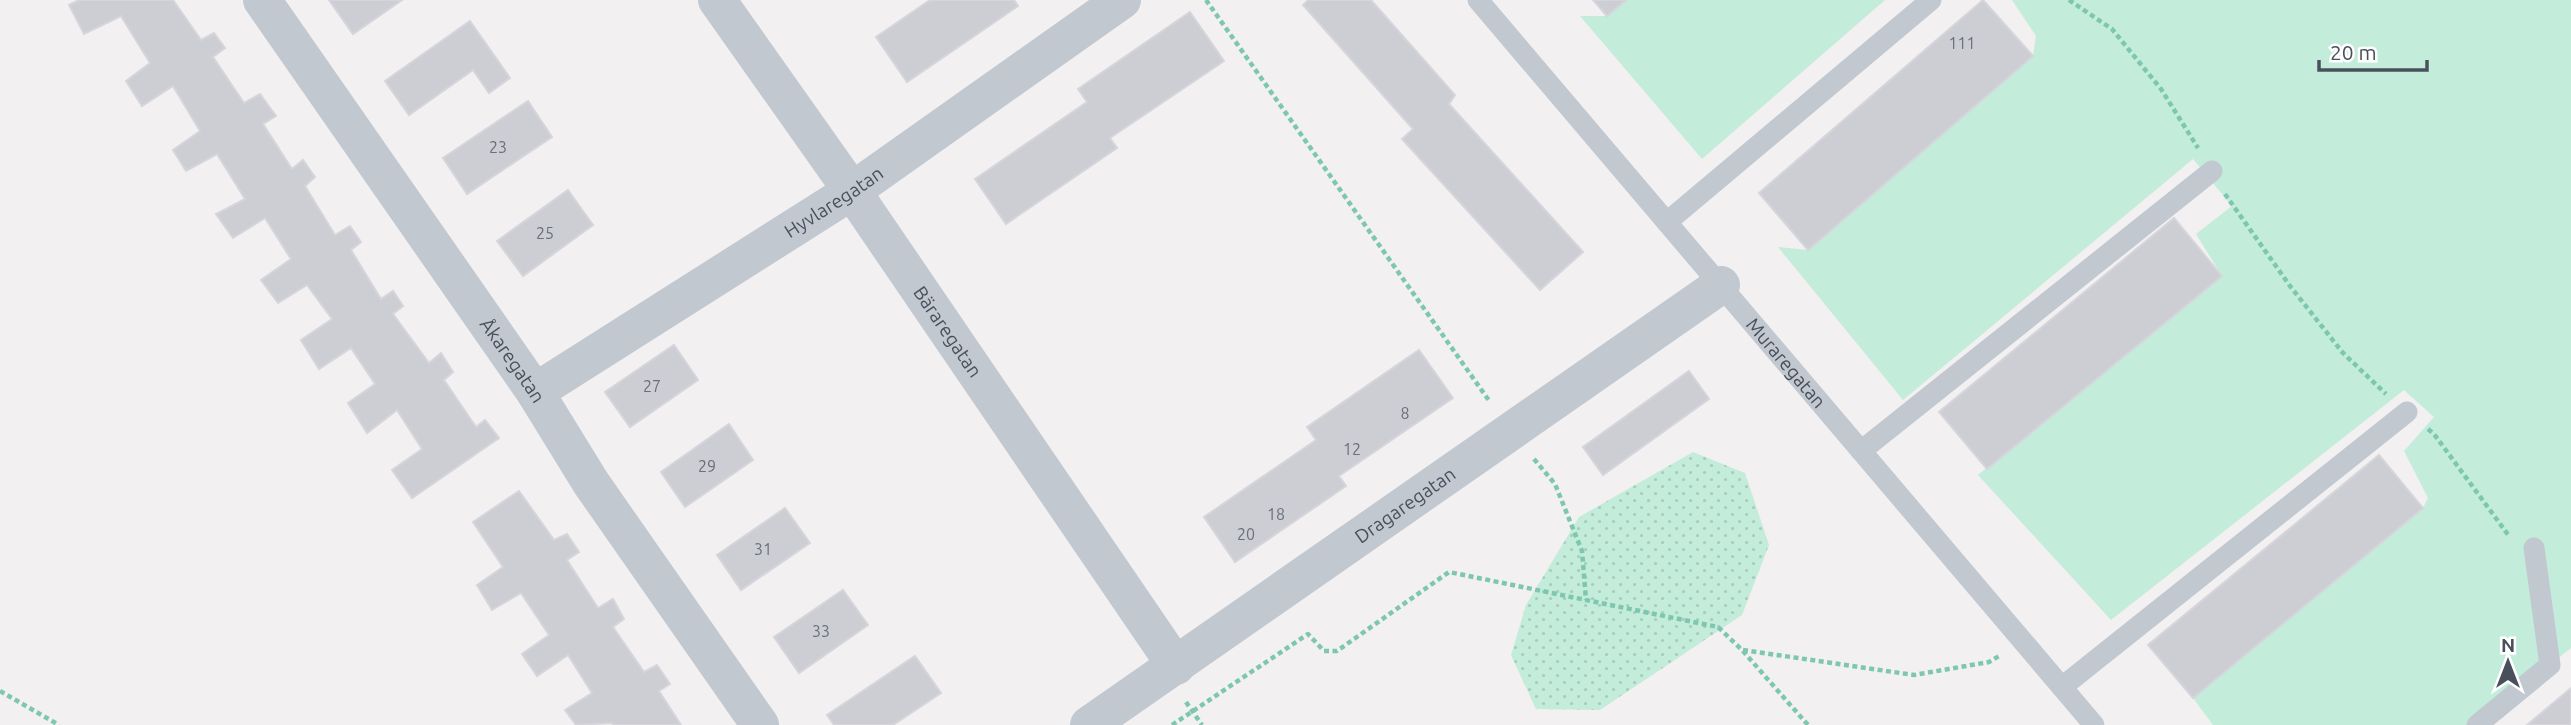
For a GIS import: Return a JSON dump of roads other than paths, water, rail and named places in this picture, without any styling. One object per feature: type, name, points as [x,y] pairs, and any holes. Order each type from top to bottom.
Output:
[{"type":"street","name":"Åkaregatan","points":[[262,0],[535,391],[591,483],[760,725]]},
{"type":"street","name":"Bäraregatan","points":[[717,0],[852,191],[1176,666]]},
{"type":"street","name":"Hyvlaregatan","points":[[535,391],[852,191],[1122,0]]},
{"type":"street","name":"Dragaregatan","points":[[1089,725],[1721,285]]},
{"type":"lane","name":"Muraregatan","points":[[1478,0],[2094,725]]},
{"type":"lane","points":[[1667,222],[1931,0]]},
{"type":"lane","points":[[1861,451],[2211,171]]},
{"type":"lane","points":[[2062,687],[2407,412]]},
{"type":"lane","points":[[2477,725],[2550,665],[2534,548]]}]
